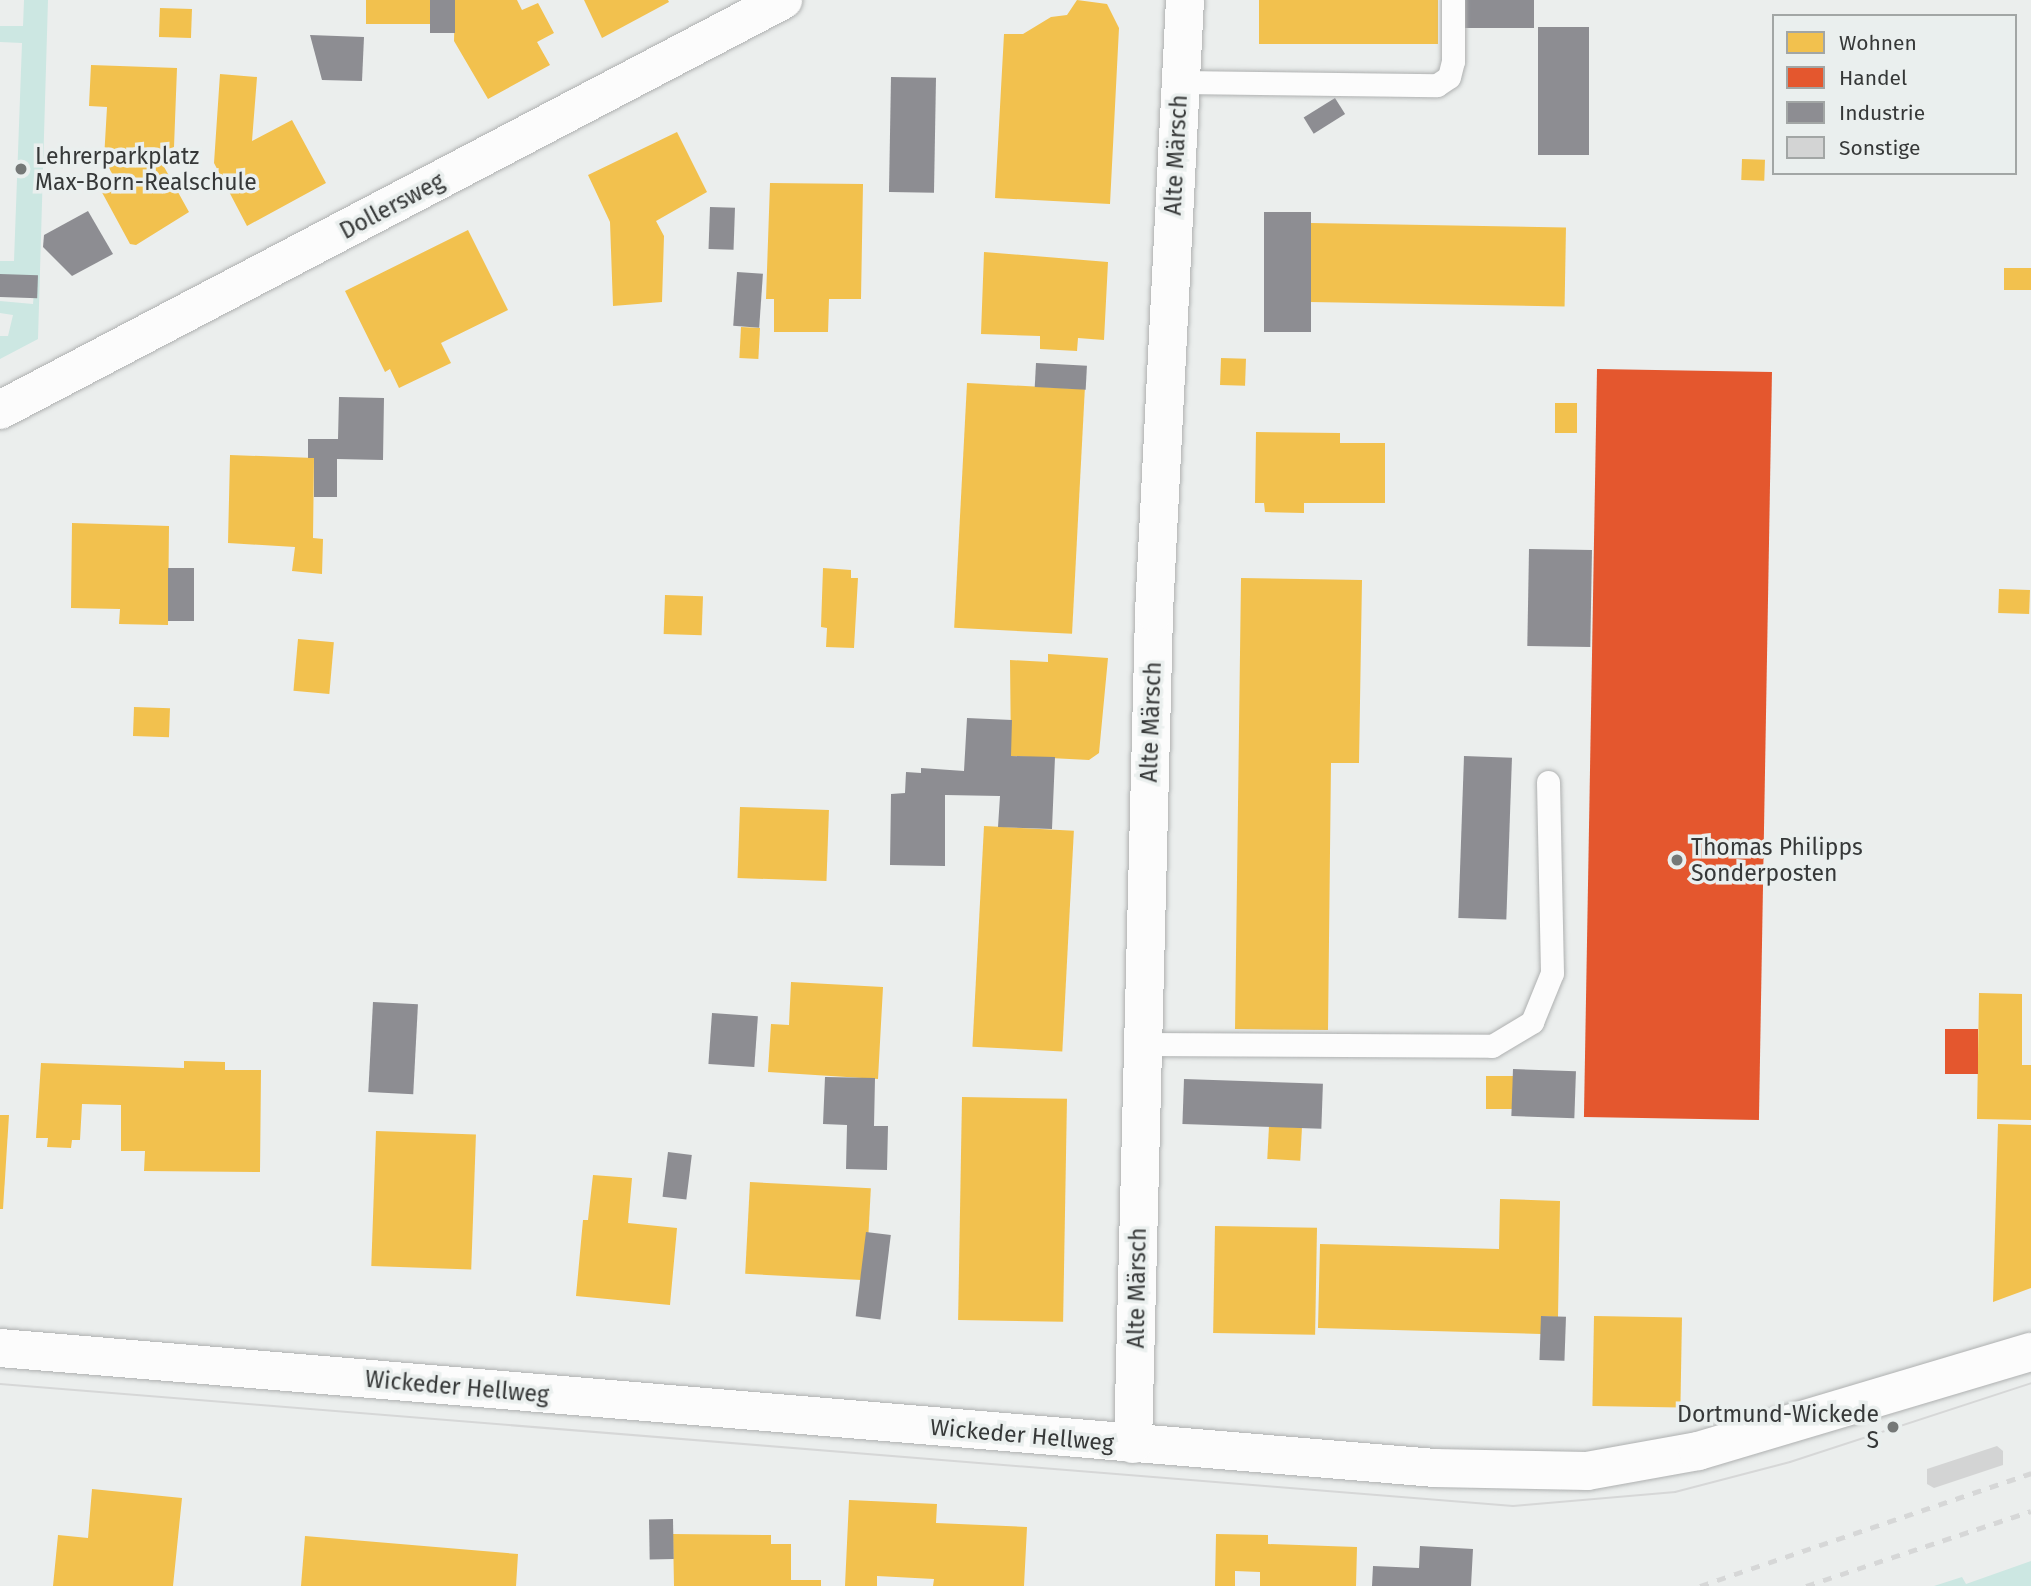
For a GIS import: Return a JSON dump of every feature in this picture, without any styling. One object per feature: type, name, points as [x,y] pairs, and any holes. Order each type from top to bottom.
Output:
[{"type":"street","name":"Dollersweg","points":[[0,410],[783,0]]},
{"type":"street","name":"Alte Märsch","points":[[1133,1444],[1154,612],[1185,0]]},
{"type":"street","name":"Wickeder Hellweg","points":[[0,1348],[1434,1468],[1587,1471],[1698,1451],[2031,1352]]},
{"type":"lane","points":[[1180,82],[1437,85],[1449,77],[1452,61],[1453,0]]},
{"type":"lane","points":[[1142,1044],[1492,1046],[1532,1022],[1552,973],[1548,782]]},
{"type":"green space","name":"Lehrerparkplatz Max-Born-Realschule","points":[[24,0],[48,0],[38,339],[0,359],[0,336],[8,336],[13,315],[0,313],[0,301],[33,304],[35,278],[0,276],[0,261],[14,261],[22,43],[0,42],[0,26],[23,26]]},
{"type":"green space","points":[[2031,1561],[2031,1586],[1934,1586],[1962,1577],[1966,1584]]},
{"type":"building: Wohnen","points":[[366,0],[430,0],[430,24],[366,24]]},
{"type":"building: Wohnen","points":[[455,0],[517,0],[522,10],[538,3],[554,33],[537,42],[550,65],[488,99],[454,41]]},
{"type":"building: Wohnen","points":[[584,0],[668,0],[669,2],[602,38]]},
{"type":"building: Wohnen","points":[[1077,0],[1107,4],[1119,28],[1110,204],[995,198],[1004,34],[1023,34],[1051,17],[1067,15]]},
{"type":"building: Wohnen","points":[[1259,0],[1438,0],[1438,44],[1259,44]]},
{"type":"building: Wohnen","points":[[160,8],[192,9],[191,38],[159,37]]},
{"type":"building: Wohnen","points":[[91,65],[177,68],[174,147],[158,156],[189,212],[136,245],[130,244],[98,185],[114,177],[104,159],[107,107],[89,106]]},
{"type":"building: Wohnen","points":[[220,74],[257,77],[252,141],[292,120],[326,183],[247,226],[214,163]]},
{"type":"building: Wohnen","points":[[677,132],[707,192],[656,221],[664,236],[662,302],[613,306],[610,222],[588,175]]},
{"type":"building: Wohnen","points":[[1742,159],[1765,160],[1764,181],[1741,180]]},
{"type":"building: Wohnen","points":[[770,183],[863,184],[861,299],[829,299],[828,332],[774,332],[774,299],[766,299]]},
{"type":"building: Wohnen","points":[[1311,223],[1566,227],[1565,306],[1310,302]]},
{"type":"building: Wohnen","points":[[468,230],[508,310],[441,343],[451,363],[399,388],[390,369],[385,372],[345,291]]},
{"type":"building: Wohnen","points":[[984,252],[1108,262],[1104,340],[1078,338],[1077,351],[1040,349],[1040,336],[981,334]]},
{"type":"building: Wohnen","points":[[2004,268],[2031,268],[2031,290],[2004,290]]},
{"type":"building: Wohnen","points":[[741,327],[760,328],[758,359],[739,358]]},
{"type":"building: Wohnen","points":[[1221,358],[1246,359],[1245,386],[1220,385]]},
{"type":"building: Wohnen","points":[[967,383],[1085,389],[1072,634],[954,628]]},
{"type":"building: Wohnen","points":[[1555,403],[1577,403],[1577,433],[1555,433]]},
{"type":"building: Wohnen","points":[[1256,432],[1340,433],[1340,443],[1385,443],[1385,503],[1304,503],[1304,513],[1265,512],[1264,503],[1255,503]]},
{"type":"building: Wohnen","points":[[230,455],[314,458],[313,538],[323,539],[322,574],[292,571],[295,547],[228,543]]},
{"type":"building: Wohnen","points":[[72,523],[169,526],[168,625],[119,624],[120,609],[71,608]]},
{"type":"building: Wohnen","points":[[823,568],[851,570],[851,578],[858,578],[854,648],[826,647],[827,628],[821,627]]},
{"type":"building: Wohnen","points":[[1241,578],[1362,580],[1359,763],[1331,763],[1328,1030],[1235,1029]]},
{"type":"building: Wohnen","points":[[1999,589],[2030,590],[2029,614],[1998,613]]},
{"type":"building: Wohnen","points":[[665,595],[703,596],[702,635],[664,634]]},
{"type":"building: Wohnen","points":[[298,639],[334,642],[329,694],[293,691]]},
{"type":"building: Wohnen","points":[[1048,654],[1108,658],[1099,753],[1089,760],[1011,756],[1010,660],[1048,662]]},
{"type":"building: Wohnen","points":[[134,707],[170,708],[169,737],[133,736]]},
{"type":"building: Wohnen","points":[[740,807],[829,810],[826,881],[738,878]]},
{"type":"building: Wohnen","points":[[984,826],[1074,831],[1062,1051],[972,1047]]},
{"type":"building: Wohnen","points":[[791,982],[883,987],[878,1079],[768,1072],[771,1024],[789,1025]]},
{"type":"building: Wohnen","points":[[1979,993],[2022,994],[2022,1065],[2031,1065],[2031,1120],[1977,1119]]},
{"type":"building: Wohnen","points":[[184,1061],[225,1062],[225,1070],[261,1070],[260,1172],[144,1171],[145,1151],[121,1151],[121,1105],[82,1104],[80,1140],[72,1140],[71,1148],[47,1147],[48,1138],[36,1138],[41,1063],[184,1068]]},
{"type":"building: Wohnen","points":[[1486,1076],[1513,1076],[1513,1109],[1486,1109]]},
{"type":"building: Wohnen","points":[[962,1097],[1067,1099],[1063,1322],[958,1320]]},
{"type":"building: Wohnen","points":[[0,1115],[9,1115],[3,1209],[0,1209]]},
{"type":"building: Wohnen","points":[[1998,1124],[2031,1125],[2031,1288],[1993,1302]]},
{"type":"building: Wohnen","points":[[1269,1126],[1302,1128],[1300,1161],[1267,1159]]},
{"type":"building: Wohnen","points":[[376,1131],[476,1134],[471,1269],[371,1266]]},
{"type":"building: Wohnen","points":[[593,1175],[632,1178],[628,1223],[677,1228],[670,1305],[576,1296],[583,1220],[588,1220]]},
{"type":"building: Wohnen","points":[[750,1182],[871,1188],[866,1280],[745,1274]]},
{"type":"building: Wohnen","points":[[1500,1199],[1560,1201],[1558,1317],[1541,1316],[1541,1334],[1318,1328],[1320,1244],[1499,1249]]},
{"type":"building: Wohnen","points":[[1215,1226],[1317,1228],[1315,1335],[1213,1333]]},
{"type":"building: Wohnen","points":[[1594,1316],[1682,1318],[1680,1408],[1592,1406]]},
{"type":"building: Wohnen","points":[[92,1489],[182,1498],[173,1586],[53,1586],[58,1535],[88,1538]]},
{"type":"building: Wohnen","points":[[849,1500],[937,1504],[936,1523],[1027,1527],[1024,1586],[933,1586],[934,1579],[877,1576],[877,1586],[845,1586]]},
{"type":"building: Wohnen","points":[[673,1534],[771,1535],[771,1544],[791,1544],[791,1580],[821,1580],[821,1586],[674,1586]]},
{"type":"building: Wohnen","points":[[1216,1534],[1268,1535],[1268,1544],[1357,1547],[1356,1586],[1260,1586],[1260,1572],[1235,1571],[1235,1586],[1215,1586]]},
{"type":"building: Wohnen","points":[[305,1536],[518,1554],[516,1586],[301,1586]]},
{"type":"building: Handel","name":"Thomas Philipps Sonderposten","points":[[1597,369],[1772,372],[1759,1120],[1584,1117]]},
{"type":"building: Handel","points":[[1945,1029],[1978,1029],[1978,1074],[1945,1074]]},
{"type":"building: Industrie","points":[[430,0],[455,0],[455,33],[430,33]]},
{"type":"building: Industrie","points":[[1465,0],[1534,0],[1534,28],[1465,28]]},
{"type":"building: Industrie","points":[[1538,27],[1589,27],[1589,155],[1538,155]]},
{"type":"building: Industrie","points":[[310,35],[364,37],[362,81],[322,80]]},
{"type":"building: Industrie","points":[[891,77],[936,78],[934,193],[889,192]]},
{"type":"building: Industrie","points":[[1335,98],[1345,114],[1314,134],[1304,118]]},
{"type":"building: Industrie","points":[[710,207],[735,208],[734,250],[709,249]]},
{"type":"building: Industrie","points":[[88,211],[113,254],[72,276],[43,247],[44,235]]},
{"type":"building: Industrie","points":[[1264,212],[1311,212],[1311,332],[1264,332]]},
{"type":"building: Industrie","points":[[737,272],[763,274],[759,328],[733,326]]},
{"type":"building: Industrie","points":[[0,274],[38,275],[37,298],[0,297]]},
{"type":"building: Industrie","points":[[1036,363],[1087,366],[1086,390],[1035,387]]},
{"type":"building: Industrie","points":[[339,397],[384,398],[383,460],[337,459],[337,497],[314,497],[314,458],[308,458],[308,439],[338,439]]},
{"type":"building: Industrie","points":[[1529,549],[1592,550],[1590,647],[1527,646]]},
{"type":"building: Industrie","points":[[168,568],[194,568],[194,621],[168,621]]},
{"type":"building: Industrie","points":[[967,718],[1012,720],[1011,756],[1055,757],[1052,829],[998,827],[1000,796],[945,795],[945,866],[890,865],[891,794],[905,793],[906,772],[921,773],[921,768],[964,771]]},
{"type":"building: Industrie","points":[[1464,756],[1512,758],[1506,920],[1458,918]]},
{"type":"building: Industrie","points":[[373,1002],[418,1004],[413,1094],[368,1092]]},
{"type":"building: Industrie","points":[[712,1013],[758,1016],[754,1067],[708,1064]]},
{"type":"building: Industrie","points":[[1513,1069],[1576,1071],[1574,1118],[1511,1116]]},
{"type":"building: Industrie","points":[[825,1077],[875,1078],[874,1126],[888,1126],[887,1170],[846,1169],[847,1125],[823,1124]]},
{"type":"building: Industrie","points":[[1184,1079],[1323,1084],[1321,1129],[1182,1124]]},
{"type":"building: Industrie","points":[[668,1152],[692,1155],[686,1200],[663,1197]]},
{"type":"building: Industrie","points":[[866,1232],[891,1235],[880,1319],[856,1316]]},
{"type":"building: Industrie","points":[[1541,1316],[1566,1317],[1564,1361],[1539,1360]]},
{"type":"building: Industrie","points":[[649,1519],[673,1519],[674,1559],[650,1559]]},
{"type":"building: Industrie","points":[[1420,1546],[1473,1549],[1471,1586],[1372,1586],[1373,1566],[1419,1568]]},
{"type":"building: Sonstige","points":[[1997,1446],[2003,1451],[2003,1465],[1934,1488],[1927,1484],[1927,1469]]},
{"type":"tram line","points":[[0,1384],[1513,1506],[1675,1492],[1790,1462],[2031,1383]]},
{"type":"railway","points":[[1700,1586],[2031,1473]]},
{"type":"railway","points":[[1806,1586],[2031,1511]]},
{"type":"place","name":"Lehrerparkplatz Max-Born-Realschule","points":[[21,169]]},
{"type":"place","name":"Thomas Philipps Sonderposten","points":[[1677,860]]},
{"type":"place","name":"Dortmund-Wickede S","points":[[1893,1427]]}]
